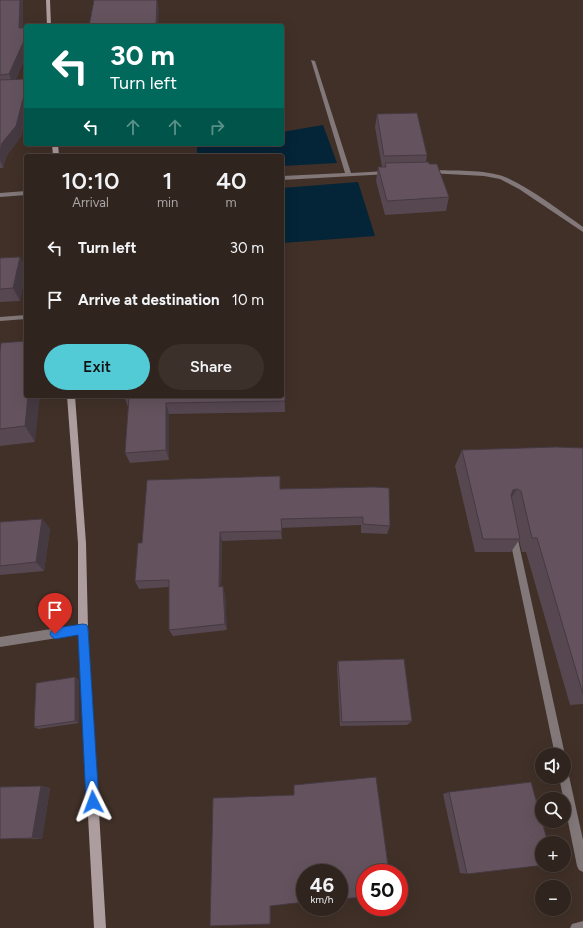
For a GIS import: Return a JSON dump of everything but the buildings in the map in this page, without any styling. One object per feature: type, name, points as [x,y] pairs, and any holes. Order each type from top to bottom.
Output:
[{"type":"main road","points":[[48,0],[49,24]]},
{"type":"main road","points":[[71,398],[82,543],[83,629],[100,928]]},
{"type":"street","points":[[313,61],[348,174]]},
{"type":"street","points":[[424,172],[484,174],[502,178],[522,188],[583,230]]},
{"type":"street","points":[[284,178],[393,173]]},
{"type":"street","points":[[0,195],[24,193]]},
{"type":"street","points":[[0,319],[24,318]]},
{"type":"street","points":[[511,524],[559,748]]},
{"type":"street","points":[[0,642],[83,629]]},
{"type":"street","points":[[566,784],[583,866]]},
{"type":"street","points":[[576,928],[583,927]]},
{"type":"water","points":[[323,125],[337,163],[284,166],[284,154],[197,154],[197,146],[284,146],[284,132]]},
{"type":"water","points":[[358,182],[375,236],[284,243],[284,188]]},
{"type":"route","points":[[55,634],[83,629],[93,802]]}]
